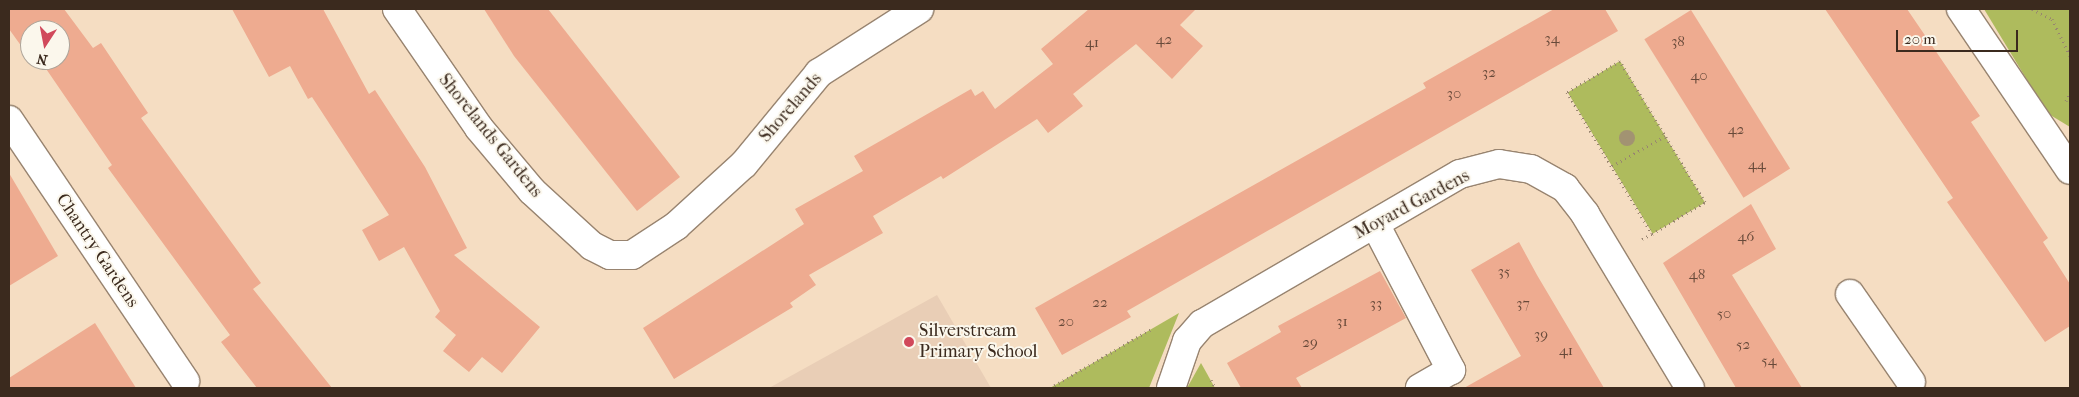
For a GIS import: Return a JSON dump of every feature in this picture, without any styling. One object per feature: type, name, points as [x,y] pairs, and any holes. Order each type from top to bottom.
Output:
[{"type":"street","name":"Shorelands Gardens","points":[[397,9],[479,128],[532,191],[592,246],[610,255],[632,255],[655,242],[744,164]]},
{"type":"street","name":"Shorelands","points":[[744,164],[781,114],[819,73],[918,9]]},
{"type":"street","points":[[1961,9],[2070,170]]},
{"type":"street","name":"Chantry Gardens","points":[[9,120],[183,386]]},
{"type":"street","name":"Moyard Gardens","points":[[1171,388],[1187,341],[1202,324],[1460,174],[1500,164],[1531,169],[1565,188],[1610,256],[1690,388]]},
{"type":"street","points":[[1375,224],[1451,370],[1420,388]]},
{"type":"street","points":[[1850,294],[1909,386]]},
{"type":"path","points":[[2032,9],[2052,19],[2070,56]]},
{"type":"path","points":[[1610,256],[1652,234],[1705,202],[1620,61],[1567,92],[1652,234]]},
{"type":"path","points":[[1612,166],[1665,136]]},
{"type":"path","points":[[1050,388],[1162,323]]},
{"type":"shaded area","name":"Silverstream Primary School","points":[[937,295],[991,388],[769,388]]},
{"type":"green space","points":[[1984,9],[2070,9],[2070,127],[2047,113]]},
{"type":"green space","points":[[1620,61],[1705,202],[1653,234],[1568,92]]},
{"type":"green space","points":[[1179,313],[1149,388],[1050,388]]},
{"type":"green space","points":[[1201,363],[1215,388],[1187,388]]},
{"type":"building","points":[[9,9],[64,9],[93,48],[101,43],[148,113],[141,118],[261,283],[253,289],[332,388],[257,388],[221,342],[230,335],[108,168],[112,165],[47,70],[70,70],[70,20],[20,20],[20,44],[9,29]]},
{"type":"building","points":[[232,9],[323,9],[369,94],[375,90],[425,167],[467,248],[454,255],[540,327],[502,373],[482,357],[469,372],[443,351],[456,335],[435,317],[440,311],[404,247],[379,261],[362,230],[389,215],[312,97],[308,99],[290,66],[269,77]]},
{"type":"building","points":[[484,9],[548,9],[680,177],[637,211],[514,56]]},
{"type":"building","points":[[1089,9],[1196,9],[1180,25],[1203,46],[1172,79],[1136,44],[1073,94],[1083,106],[1048,133],[1037,119],[943,179],[941,176],[873,216],[883,233],[809,275],[816,285],[790,303],[793,307],[674,379],[643,328],[804,224],[795,209],[863,171],[854,156],[971,89],[975,96],[983,91],[995,109],[1053,64],[1041,49]]},
{"type":"building","points":[[1554,9],[1605,9],[1618,31],[1127,311],[1131,317],[1062,355],[1035,308],[1426,88],[1423,83]]},
{"type":"building","points":[[1825,9],[1907,9],[1980,116],[1971,122],[2048,238],[2043,242],[2070,284],[2070,326],[2045,342],[1947,202],[1953,198]]},
{"type":"building","points":[[1691,10],[1790,169],[1743,198],[1644,39]]},
{"type":"building","points":[[9,173],[58,256],[9,286]]},
{"type":"building","points":[[1751,204],[1776,249],[1732,275],[1802,388],[1736,388],[1663,263]]},
{"type":"building","points":[[1519,242],[1604,388],[1464,388],[1521,356],[1471,270]]},
{"type":"building","points":[[1380,271],[1406,318],[1296,378],[1302,388],[1241,388],[1227,363],[1281,332],[1278,326]]},
{"type":"building","points":[[95,323],[136,388],[9,388],[9,378]]},
{"type":"place","name":"Silverstream Primary School","points":[[909,342]]}]
